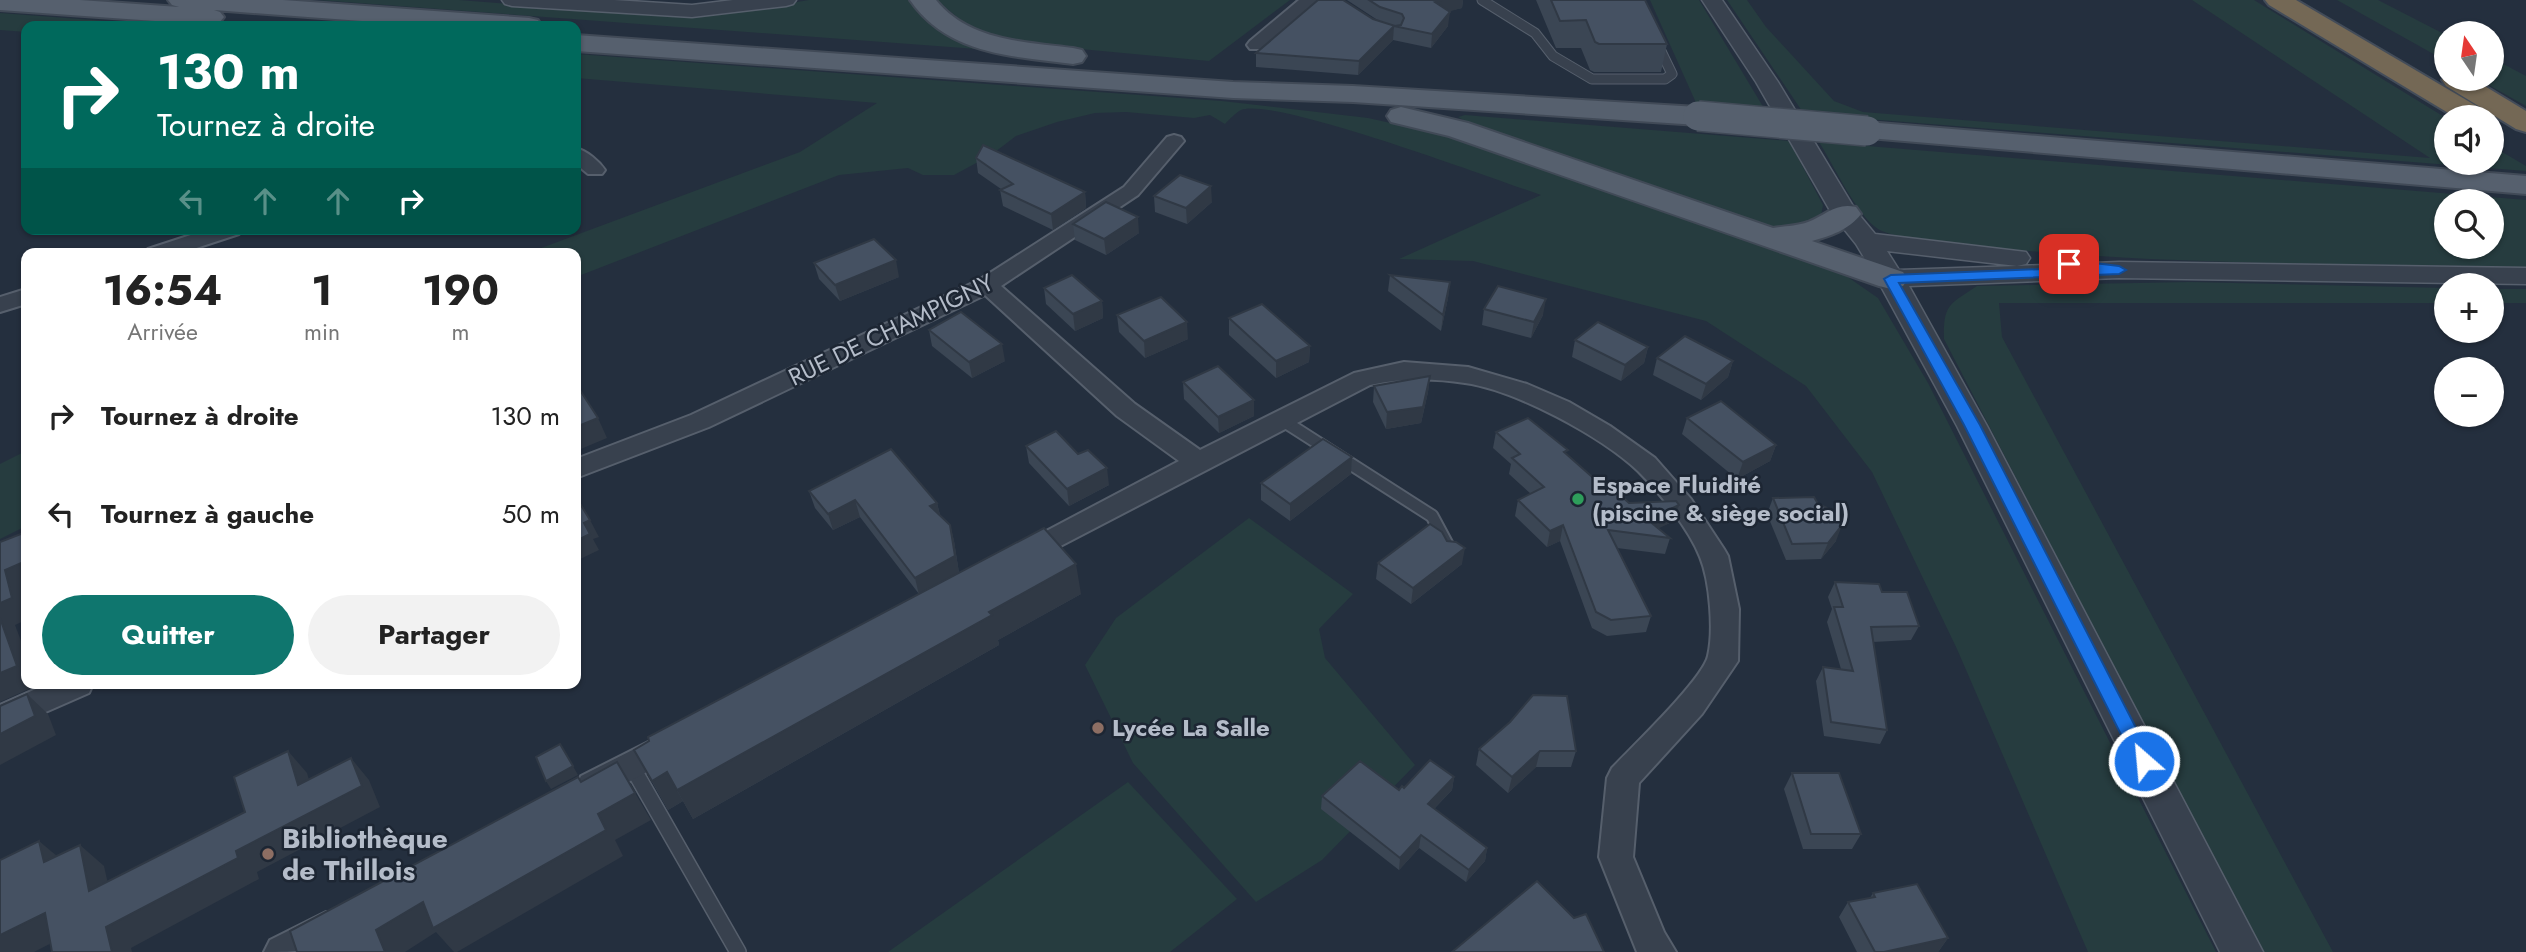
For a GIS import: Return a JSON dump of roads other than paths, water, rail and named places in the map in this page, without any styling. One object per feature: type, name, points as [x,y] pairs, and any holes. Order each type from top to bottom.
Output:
[{"type":"highway","points":[[2278,0],[2454,105]]},
{"type":"highway","points":[[2314,0],[2434,68]]},
{"type":"highway","points":[[2473,91],[2526,123]]},
{"type":"highway","points":[[2504,135],[2526,149]]},
{"type":"main road","points":[[181,0],[462,21]]},
{"type":"main road","points":[[923,0],[951,27],[967,36],[994,43],[1353,94]]},
{"type":"main road","points":[[0,2],[270,21]]},
{"type":"main road","points":[[581,30],[1249,80]]},
{"type":"main road","points":[[581,43],[1233,90],[1353,94],[1698,116],[2526,185]]},
{"type":"main road","points":[[1048,77],[1369,110],[1458,128],[1891,279]]},
{"type":"main road","points":[[1772,237],[1812,233],[1830,226],[1845,214]]},
{"type":"street","points":[[512,0],[692,11],[786,0]]},
{"type":"street","points":[[1256,45],[1309,0]]},
{"type":"street","points":[[1712,0],[1767,82],[1845,214],[1867,241],[1891,279],[1972,425],[2242,952]]},
{"type":"street","name":"RUE DE CHAMPIGNY","points":[[581,467],[700,421],[987,285],[1131,191],[1174,141]]},
{"type":"street","points":[[581,158],[595,170]]},
{"type":"street","points":[[174,248],[213,235]]},
{"type":"street","points":[[1867,241],[2119,270]]},
{"type":"street","points":[[1891,279],[2119,270],[2526,276]]},
{"type":"street","points":[[987,285],[1126,410],[1198,462]]},
{"type":"street","points":[[0,305],[21,298]]},
{"type":"street","points":[[1003,566],[1198,462],[1363,380],[1404,370],[1468,375],[1518,390],[1560,408],[1601,432],[1646,464],[1682,506],[1714,556],[1725,609],[1723,662],[1691,705],[1623,778],[1616,857],[1651,943],[1658,952]]},
{"type":"street","points":[[0,719],[67,689]]},
{"type":"street","points":[[563,802],[698,729]]},
{"type":"street","points":[[282,952],[352,914]]},
{"type":"lane","points":[[1482,0],[1535,33],[1553,55],[1591,79],[1665,79],[1672,74],[1654,37]]},
{"type":"lane","points":[[1282,420],[1432,516],[1450,551]]},
{"type":"lane","points":[[631,765],[738,952]]},
{"type":"place","name":"Espace Fluidité (piscine & siège social)","points":[[1578,499]]},
{"type":"place","name":"Lycée La Salle","points":[[1098,728]]},
{"type":"place","name":"Bibliothèque de Thillois","points":[[268,854]]}]
